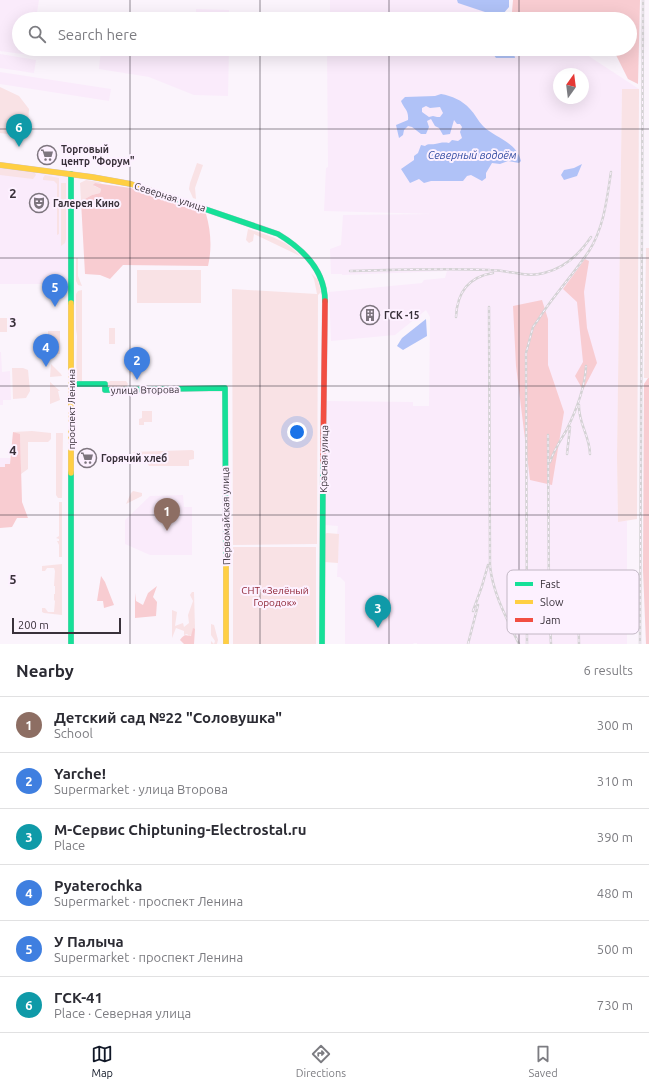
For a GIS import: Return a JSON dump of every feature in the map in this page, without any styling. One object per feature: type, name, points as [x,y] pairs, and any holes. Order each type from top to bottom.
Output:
[{"type":"main road","name":"Северная улица","points":[[0,164],[115,181],[137,186],[274,232],[296,246],[308,258],[320,275]]},
{"type":"main road","name":"проспект Ленина","points":[[71,174],[71,644]]},
{"type":"main road","name":"Красная улица","points":[[320,275],[324,289],[322,644]]},
{"type":"main road","name":"улица Второва","points":[[71,384],[105,384],[105,390],[225,388]]},
{"type":"main road","name":"Первомайская улица","points":[[225,388],[226,644]]},
{"type":"shaded area","points":[[0,0],[39,0],[37,12],[12,12],[12,53],[0,51]]},
{"type":"shaded area","points":[[330,0],[456,0],[505,12],[330,12]]},
{"type":"shaded area","points":[[513,0],[640,0],[638,84],[628,79],[616,56],[637,56],[637,12],[512,12]]},
{"type":"shaded area","points":[[196,9],[229,10],[229,12],[196,12]]},
{"type":"shaded area","points":[[0,54],[36,60],[34,73],[0,68]]},
{"type":"shaded area","points":[[100,56],[229,56],[228,96],[194,95],[149,77],[99,69]]},
{"type":"shaded area","points":[[327,56],[589,56],[639,89],[622,89],[617,457],[618,521],[627,521],[627,570],[507,570],[507,634],[627,634],[627,644],[345,644],[345,582],[340,577],[337,577],[338,526],[325,525],[327,401],[413,402],[413,406],[429,406],[430,317],[426,310],[395,335],[331,341],[329,292],[422,283],[424,280],[445,278],[447,271],[342,275],[331,274],[330,249],[341,245],[343,215],[434,214],[324,211],[326,168],[328,167]]},
{"type":"shaded area","points":[[0,72],[111,89],[109,101],[0,84]]},
{"type":"shaded area","points":[[0,165],[71,174],[71,284],[0,284]]},
{"type":"shaded area","points":[[95,183],[131,188],[206,214],[210,240],[208,266],[123,265],[110,279],[100,275],[85,274],[81,201],[92,195],[100,193],[101,189],[93,185]]},
{"type":"shaded area","points":[[585,259],[589,261],[584,292],[587,328],[597,363],[583,390],[575,376],[583,362],[577,302],[563,289]]},
{"type":"shaded area","points":[[542,300],[548,319],[548,365],[564,412],[552,485],[530,480],[516,366],[513,306]]},
{"type":"shaded area","points":[[0,352],[2,372],[10,371],[11,400],[3,400],[3,405],[0,405]]},
{"type":"shaded area","points":[[648,378],[649,644],[646,644],[643,570],[644,384]]},
{"type":"shaded area","points":[[13,432],[20,434],[22,502],[28,518],[17,518],[12,527],[0,528],[0,467],[5,467],[5,464],[10,464]]},
{"type":"shaded area","points":[[0,458],[10,458],[10,464],[5,464],[5,467],[0,467]]},
{"type":"shaded area","points":[[183,495],[184,507],[192,507],[192,555],[150,555],[125,544],[125,520],[150,496]]},
{"type":"shaded area","points":[[101,576],[114,605],[104,608],[103,601],[97,601]]},
{"type":"shaded area","points":[[157,586],[153,597],[157,602],[156,616],[135,618],[135,593],[136,601],[143,605],[148,593]]},
{"type":"shaded area","points":[[193,628],[195,629],[194,644],[184,644],[180,640],[186,635],[191,636]]},
{"type":"green space","points":[[0,87],[19,96],[29,109],[28,124],[14,135],[0,133]]},
{"type":"green space","points":[[622,89],[639,89],[637,519],[618,522],[617,457]]},
{"type":"green space","points":[[197,163],[203,165],[195,188],[196,199],[193,198],[189,189]]},
{"type":"green space","points":[[0,168],[34,172],[36,175],[33,179],[0,175]]},
{"type":"green space","points":[[45,175],[59,178],[59,200],[57,200],[57,184],[54,181],[43,180]]},
{"type":"green space","points":[[86,180],[99,182],[102,184],[95,183],[94,186],[101,189],[100,193],[92,195],[81,201],[80,183]]},
{"type":"green space","points":[[61,183],[66,183],[66,239],[65,243],[61,246]]},
{"type":"green space","points":[[57,201],[59,201],[59,234],[57,235]]},
{"type":"green space","points":[[248,229],[283,242],[295,250],[300,256],[254,234],[253,241],[249,243],[246,240]]},
{"type":"green space","points":[[646,248],[649,248],[649,378],[644,378]]},
{"type":"green space","points":[[76,258],[78,258],[78,276],[82,286],[78,285],[76,281]]},
{"type":"green space","points":[[137,270],[201,270],[201,303],[137,303]]},
{"type":"green space","points":[[311,273],[318,280],[321,292],[318,295],[317,544],[233,545],[232,289],[317,294],[314,279]]},
{"type":"green space","points":[[82,290],[82,381],[78,381],[76,379],[76,294],[78,291]]},
{"type":"green space","points":[[0,318],[7,318],[7,332],[0,332]]},
{"type":"green space","points":[[109,328],[115,328],[115,344],[109,344]]},
{"type":"green space","points":[[48,331],[60,331],[60,354],[48,354]]},
{"type":"green space","points":[[51,364],[61,374],[62,376],[50,377]]},
{"type":"green space","points":[[12,368],[23,368],[28,370],[30,391],[26,398],[13,399]]},
{"type":"green space","points":[[110,381],[126,381],[128,384],[126,387],[110,387],[107,386],[107,383]]},
{"type":"green space","points":[[50,382],[60,391],[58,391],[60,400],[50,404]]},
{"type":"green space","points":[[142,411],[152,411],[152,422],[144,422],[144,425],[139,425],[139,419],[142,418]]},
{"type":"green space","points":[[32,431],[51,433],[51,439],[48,442],[28,442],[28,469],[21,474],[20,435],[13,432]]},
{"type":"green space","points":[[56,433],[63,433],[62,498],[58,498],[56,495]]},
{"type":"green space","points":[[194,451],[194,459],[189,460],[189,466],[149,466],[147,462],[133,462],[133,460],[135,460],[135,453],[131,452]]},
{"type":"green space","points":[[133,491],[142,493],[142,496],[126,504],[131,493]]},
{"type":"green space","points":[[59,502],[62,502],[62,557],[59,557],[59,545],[57,541],[59,541],[59,539],[56,538],[59,536]]},
{"type":"green space","points":[[325,534],[339,534],[338,563],[324,562]]},
{"type":"green space","name":"СНТ «Зелёный Городок»","points":[[233,547],[316,547],[316,644],[233,644]]},
{"type":"green space","points":[[62,564],[62,615],[44,613],[42,612],[42,608],[45,608],[48,612],[54,612],[55,571],[54,568],[47,568],[45,571],[42,571],[42,566]]},
{"type":"green space","points":[[194,592],[195,629],[193,629],[192,635],[189,636],[187,634],[184,635],[184,631],[176,628],[172,638],[172,610],[177,612],[175,626],[183,623],[184,627],[189,623],[188,615],[193,601],[190,595]]},
{"type":"green space","points":[[211,624],[214,625],[218,640],[217,644],[214,644],[215,641],[211,635]]},
{"type":"water","points":[[457,0],[509,0],[509,7],[505,12],[485,12],[458,3]]},
{"type":"water","points":[[495,56],[515,56],[515,58],[496,58]]},
{"type":"water","name":"Северный водоём","points":[[441,94],[453,97],[464,103],[483,126],[515,149],[521,161],[519,163],[508,161],[500,164],[492,163],[486,173],[486,178],[482,181],[471,175],[467,176],[463,181],[431,181],[424,183],[419,179],[410,183],[401,169],[414,160],[414,156],[418,153],[421,145],[425,146],[429,144],[449,143],[452,140],[458,141],[462,138],[460,132],[462,127],[454,120],[450,134],[443,135],[431,119],[427,121],[429,127],[426,134],[421,134],[412,127],[408,126],[404,130],[403,135],[399,138],[396,125],[408,120],[407,112],[401,101],[405,97],[435,96]],"holes":[[[426,106],[430,108],[440,107],[443,113],[440,117],[429,117],[422,112],[422,108]]]},
{"type":"water","points":[[582,164],[577,176],[564,180],[561,175],[564,170],[574,168]]},
{"type":"water","points":[[426,319],[427,336],[403,350],[397,346],[402,338]]},
{"type":"railway","points":[[640,644],[643,0]]},
{"type":"railway","points":[[527,570],[526,353],[533,327],[550,302],[583,260],[594,242],[604,213],[611,172]]},
{"type":"railway","points":[[350,271],[472,269],[497,270],[530,275],[544,273],[559,268],[582,250],[591,237]]},
{"type":"railway","points":[[456,317],[459,301],[462,294],[471,282],[484,275],[493,273]]},
{"type":"railway","points":[[489,307],[490,566],[497,596],[507,620]]},
{"type":"railway","points":[[550,462],[566,431],[576,407],[584,383],[586,366]]},
{"type":"railway","points":[[579,405],[580,417],[588,442],[590,454]]},
{"type":"railway","points":[[567,454],[570,427]]},
{"type":"railway","points":[[548,435],[549,570]]},
{"type":"railway","points":[[473,611],[488,565]]},
{"type":"railway","points":[[468,644],[478,605]]},
{"type":"railway","points":[[514,634],[519,644]]},
{"type":"railway","points":[[527,634],[527,644]]},
{"type":"railway","points":[[551,634],[551,644]]},
{"type":"railway","points":[[579,634],[579,644]]},
{"type":"traffic: fast","points":[[71,174],[71,303]]},
{"type":"traffic: fast","points":[[167,196],[278,234],[296,246],[317,270],[324,290],[325,301]]},
{"type":"traffic: fast","points":[[71,384],[105,384],[105,390],[225,388],[226,561]]},
{"type":"traffic: fast","points":[[322,644],[323,462]]},
{"type":"traffic: fast","points":[[71,473],[71,644]]},
{"type":"traffic: slow","points":[[0,165],[92,177],[131,184],[167,196]]},
{"type":"traffic: slow","points":[[71,303],[71,473]]},
{"type":"traffic: slow","points":[[226,561],[226,644]]},
{"type":"traffic: jam","points":[[323,462],[325,301]]},
{"type":"place","name":"ГСК-41","points":[[19,147]]},
{"type":"place","name":"Торговый центр \"Форум\"","points":[[47,155]]},
{"type":"place","name":"Галерея Кино","points":[[39,203]]},
{"type":"place","name":"У Палыча","points":[[55,307]]},
{"type":"place","name":"ГСК -15","points":[[370,315]]},
{"type":"place","name":"Pyaterochka","points":[[46,367]]},
{"type":"place","name":"Yarche!","points":[[137,380]]},
{"type":"place","name":"Горячий хлеб","points":[[87,458]]},
{"type":"place","name":"Детский сад №22 \"Соловушка\"","points":[[167,531]]},
{"type":"place","name":"M-Сервис Chiptuning-Electrostal.ru","points":[[378,628]]}]
